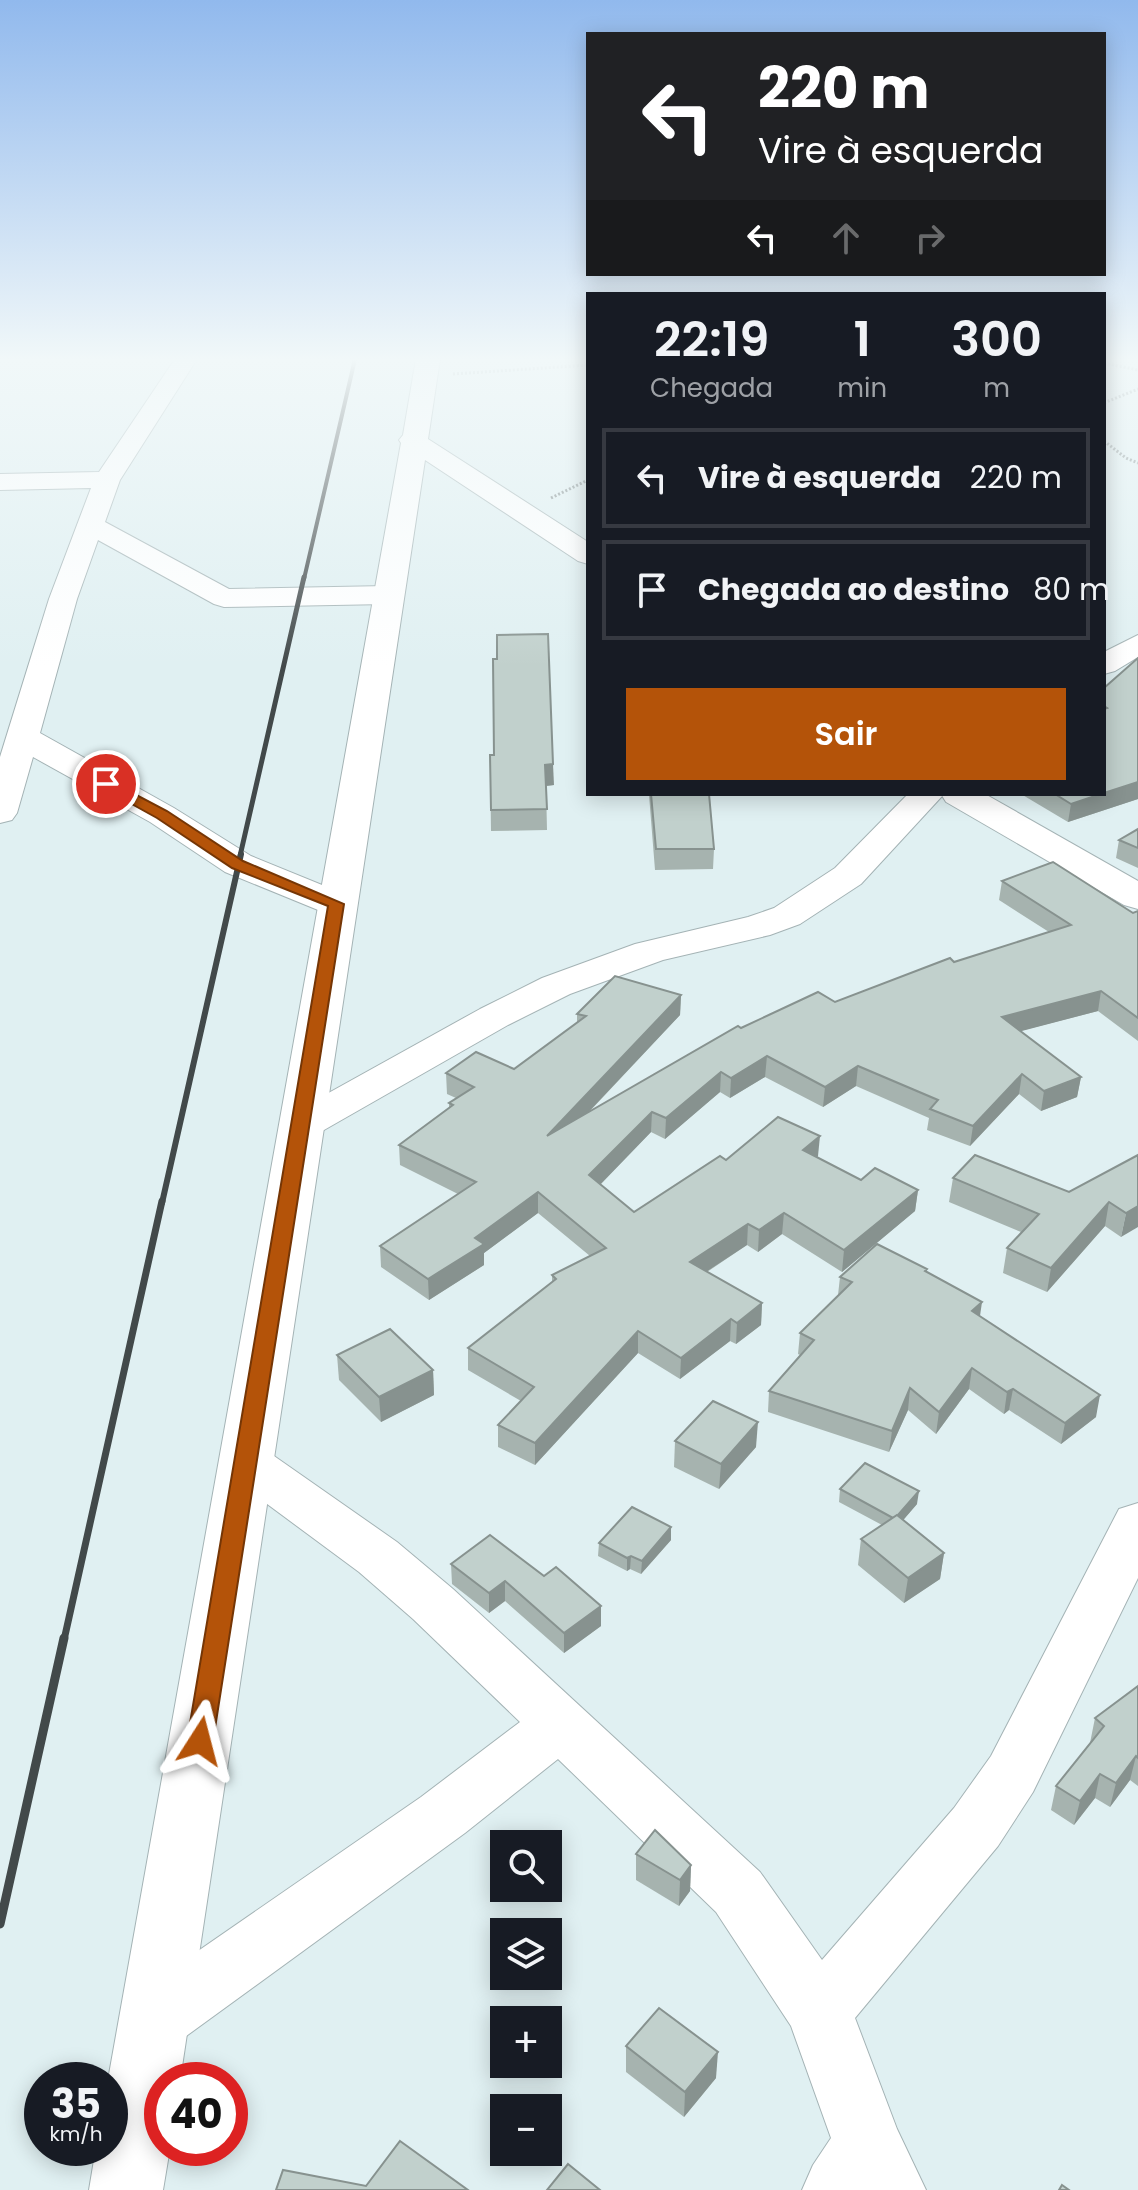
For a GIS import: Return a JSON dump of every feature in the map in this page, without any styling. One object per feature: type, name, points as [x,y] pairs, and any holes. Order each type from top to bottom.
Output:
[{"type":"street","points":[[0,813],[63,599],[107,480],[119,461]]},
{"type":"street","points":[[126,2190],[409,461]]},
{"type":"street","points":[[444,461],[586,554]]},
{"type":"street","points":[[0,482],[107,480]]},
{"type":"street","points":[[90,525],[224,598],[387,595]]},
{"type":"street","points":[[1106,664],[1138,644]]},
{"type":"street","points":[[22,737],[162,815],[238,864],[336,904]]},
{"type":"street","points":[[302,1125],[482,1023],[556,986],[649,952],[757,927],[787,916],[848,876],[925,796]]},
{"type":"street","points":[[962,796],[1138,897]]},
{"type":"street","points":[[246,1462],[378,1557],[433,1604],[738,1892],[819,2011],[866,2175]]},
{"type":"street","points":[[819,2011],[976,1827],[1012,1774],[1138,1523]]},
{"type":"street","points":[[154,2020],[443,1815],[559,1725]]},
{"type":"building","points":[[548,634],[553,764],[545,765],[547,809],[491,810],[493,659],[497,659],[497,635]]},
{"type":"building","points":[[1138,658],[1138,782],[1106,792],[1107,708],[1106,686]]},
{"type":"building","points":[[651,796],[709,796],[714,849],[656,849]]},
{"type":"building","points":[[1058,796],[1095,796],[1071,804]]},
{"type":"building","points":[[1138,829],[1138,848],[1119,840]]},
{"type":"building","points":[[1053,862],[1133,913],[1138,911],[1138,1018],[1101,991],[1002,1017],[1081,1077],[1044,1091],[1022,1074],[973,1126],[930,1109],[938,1100],[858,1066],[825,1087],[767,1056],[731,1078],[721,1072],[666,1118],[652,1112],[589,1175],[634,1212],[720,1156],[726,1160],[778,1117],[820,1136],[803,1150],[861,1180],[875,1168],[918,1190],[844,1250],[784,1213],[759,1230],[748,1224],[690,1262],[762,1303],[737,1323],[731,1319],[681,1358],[638,1331],[535,1443],[498,1425],[534,1387],[468,1348],[556,1279],[552,1275],[606,1248],[538,1192],[475,1238],[484,1244],[428,1279],[380,1246],[476,1182],[399,1145],[453,1105],[449,1103],[474,1087],[446,1073],[476,1052],[514,1069],[586,1016],[577,1014],[615,976],[681,995],[547,1136],[738,1026],[741,1028],[818,992],[835,1002],[950,958],[954,962],[1071,925],[1002,881]]},
{"type":"building","points":[[975,1155],[1069,1192],[1138,1155],[1138,1206],[1126,1213],[1109,1202],[1051,1268],[1007,1248],[1039,1214],[953,1178]]},
{"type":"building","points":[[877,1244],[982,1302],[972,1311],[1100,1395],[1065,1423],[1013,1389],[1007,1392],[972,1368],[939,1412],[910,1388],[892,1431],[769,1391],[814,1340],[800,1333],[852,1282],[840,1277]]},
{"type":"building","points":[[390,1329],[433,1370],[379,1397],[337,1355]]},
{"type":"building","points":[[713,1401],[758,1422],[721,1464],[675,1441]]},
{"type":"building","points":[[865,1463],[919,1491],[893,1518],[840,1489]]},
{"type":"building","points":[[632,1507],[671,1527],[642,1561],[631,1556],[627,1558],[599,1543]]},
{"type":"building","points":[[897,1515],[944,1553],[908,1578],[861,1539]]},
{"type":"building","points":[[490,1535],[544,1576],[556,1567],[601,1606],[564,1633],[505,1581],[489,1593],[451,1564]]},
{"type":"building","points":[[1138,1686],[1138,1758],[1136,1756],[1116,1783],[1100,1774],[1080,1801],[1056,1786],[1104,1726],[1095,1718]]},
{"type":"building","points":[[655,1830],[691,1865],[680,1880],[636,1854]]},
{"type":"building","points":[[659,2008],[718,2052],[685,2092],[626,2046]]},
{"type":"building","points":[[400,2141],[468,2190],[276,2190],[283,2170],[366,2186]]},
{"type":"building","points":[[568,2164],[600,2190],[547,2190]]},
{"type":"railway","points":[[304,579],[331,461]]},
{"type":"railway","points":[[240,856],[304,577]]},
{"type":"railway","points":[[162,1203],[241,854]]},
{"type":"railway","points":[[64,1640],[162,1201]]},
{"type":"railway","points":[[0,1924],[64,1638]]},
{"type":"route","points":[[106,784],[162,815],[238,864],[336,904],[200,1741]]}]
